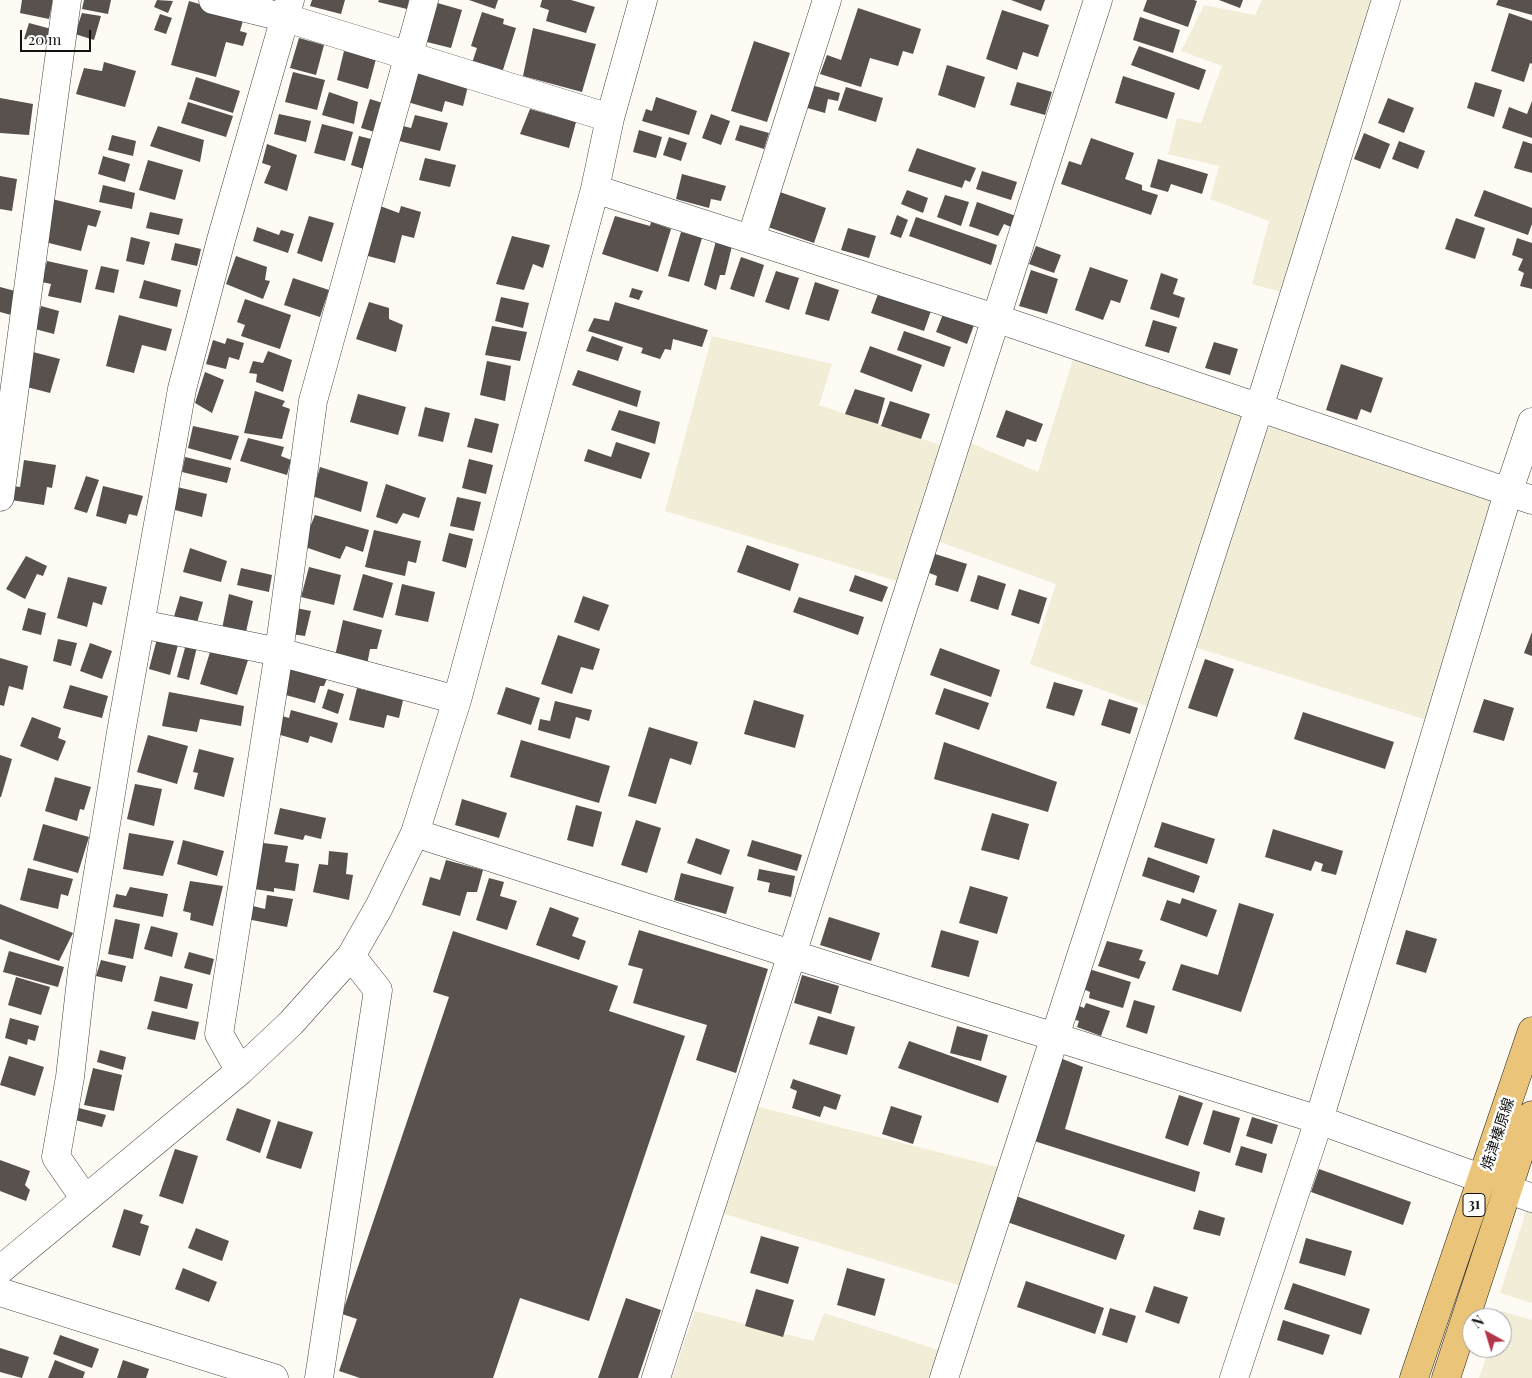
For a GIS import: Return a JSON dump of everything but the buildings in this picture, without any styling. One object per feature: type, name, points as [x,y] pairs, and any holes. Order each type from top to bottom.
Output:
[{"type":"main road","name":"焼津榛原線","points":[[1414,1378],[1532,1031]]},
{"type":"main road","name":"焼津榛原線","points":[[1446,1378],[1520,1194],[1532,1115]]},
{"type":"street","points":[[0,497],[67,0]]},
{"type":"street","points":[[213,0],[288,9],[408,56],[610,118]]},
{"type":"street","points":[[240,1071],[219,1034],[279,652],[313,402],[424,0]]},
{"type":"street","points":[[0,1270],[240,1071],[290,1023],[351,956],[379,907],[415,833],[457,700],[595,189],[610,118],[643,0]]},
{"type":"street","points":[[751,239],[827,0]]},
{"type":"street","points":[[656,1378],[1098,0]]},
{"type":"street","points":[[944,1378],[1259,408],[1386,0]]},
{"type":"street","points":[[85,1199],[56,1157],[70,1077],[82,971],[121,732],[182,389],[221,240],[288,9]]},
{"type":"street","points":[[595,189],[995,318],[1520,497]]},
{"type":"street","points":[[1234,1378],[1520,497],[1532,422]]},
{"type":"street","points":[[141,624],[279,652],[457,700]]},
{"type":"street","points":[[415,833],[791,954],[1319,1120],[1483,1179]]},
{"type":"street","points":[[319,1378],[378,990],[351,956]]},
{"type":"street","points":[[0,1292],[274,1378]]},
{"type":"shaded area","points":[[1262,0],[1380,0],[1291,295],[1252,284],[1269,221],[1210,199],[1219,166],[1168,154],[1177,118],[1201,123],[1222,66],[1181,51],[1204,5],[1255,15]]},
{"type":"shaded area","points":[[712,336],[832,364],[819,405],[944,446],[906,584],[665,511]]},
{"type":"shaded area","points":[[1074,356],[1249,416],[1158,710],[1030,664],[1056,584],[932,539],[964,440],[1038,472]]},
{"type":"shaded area","points":[[1262,424],[1493,500],[1427,720],[1188,645]]},
{"type":"shaded area","points":[[751,1105],[1006,1169],[968,1288],[718,1212]]},
{"type":"shaded area","points":[[1530,1199],[1532,1200],[1532,1303],[1500,1293]]},
{"type":"shaded area","points":[[695,1311],[813,1341],[824,1313],[942,1351],[937,1378],[672,1378]]},
{"type":"shaded area","points":[[1512,1314],[1532,1320],[1532,1378],[1479,1378],[1486,1358],[1512,1358]]}]
